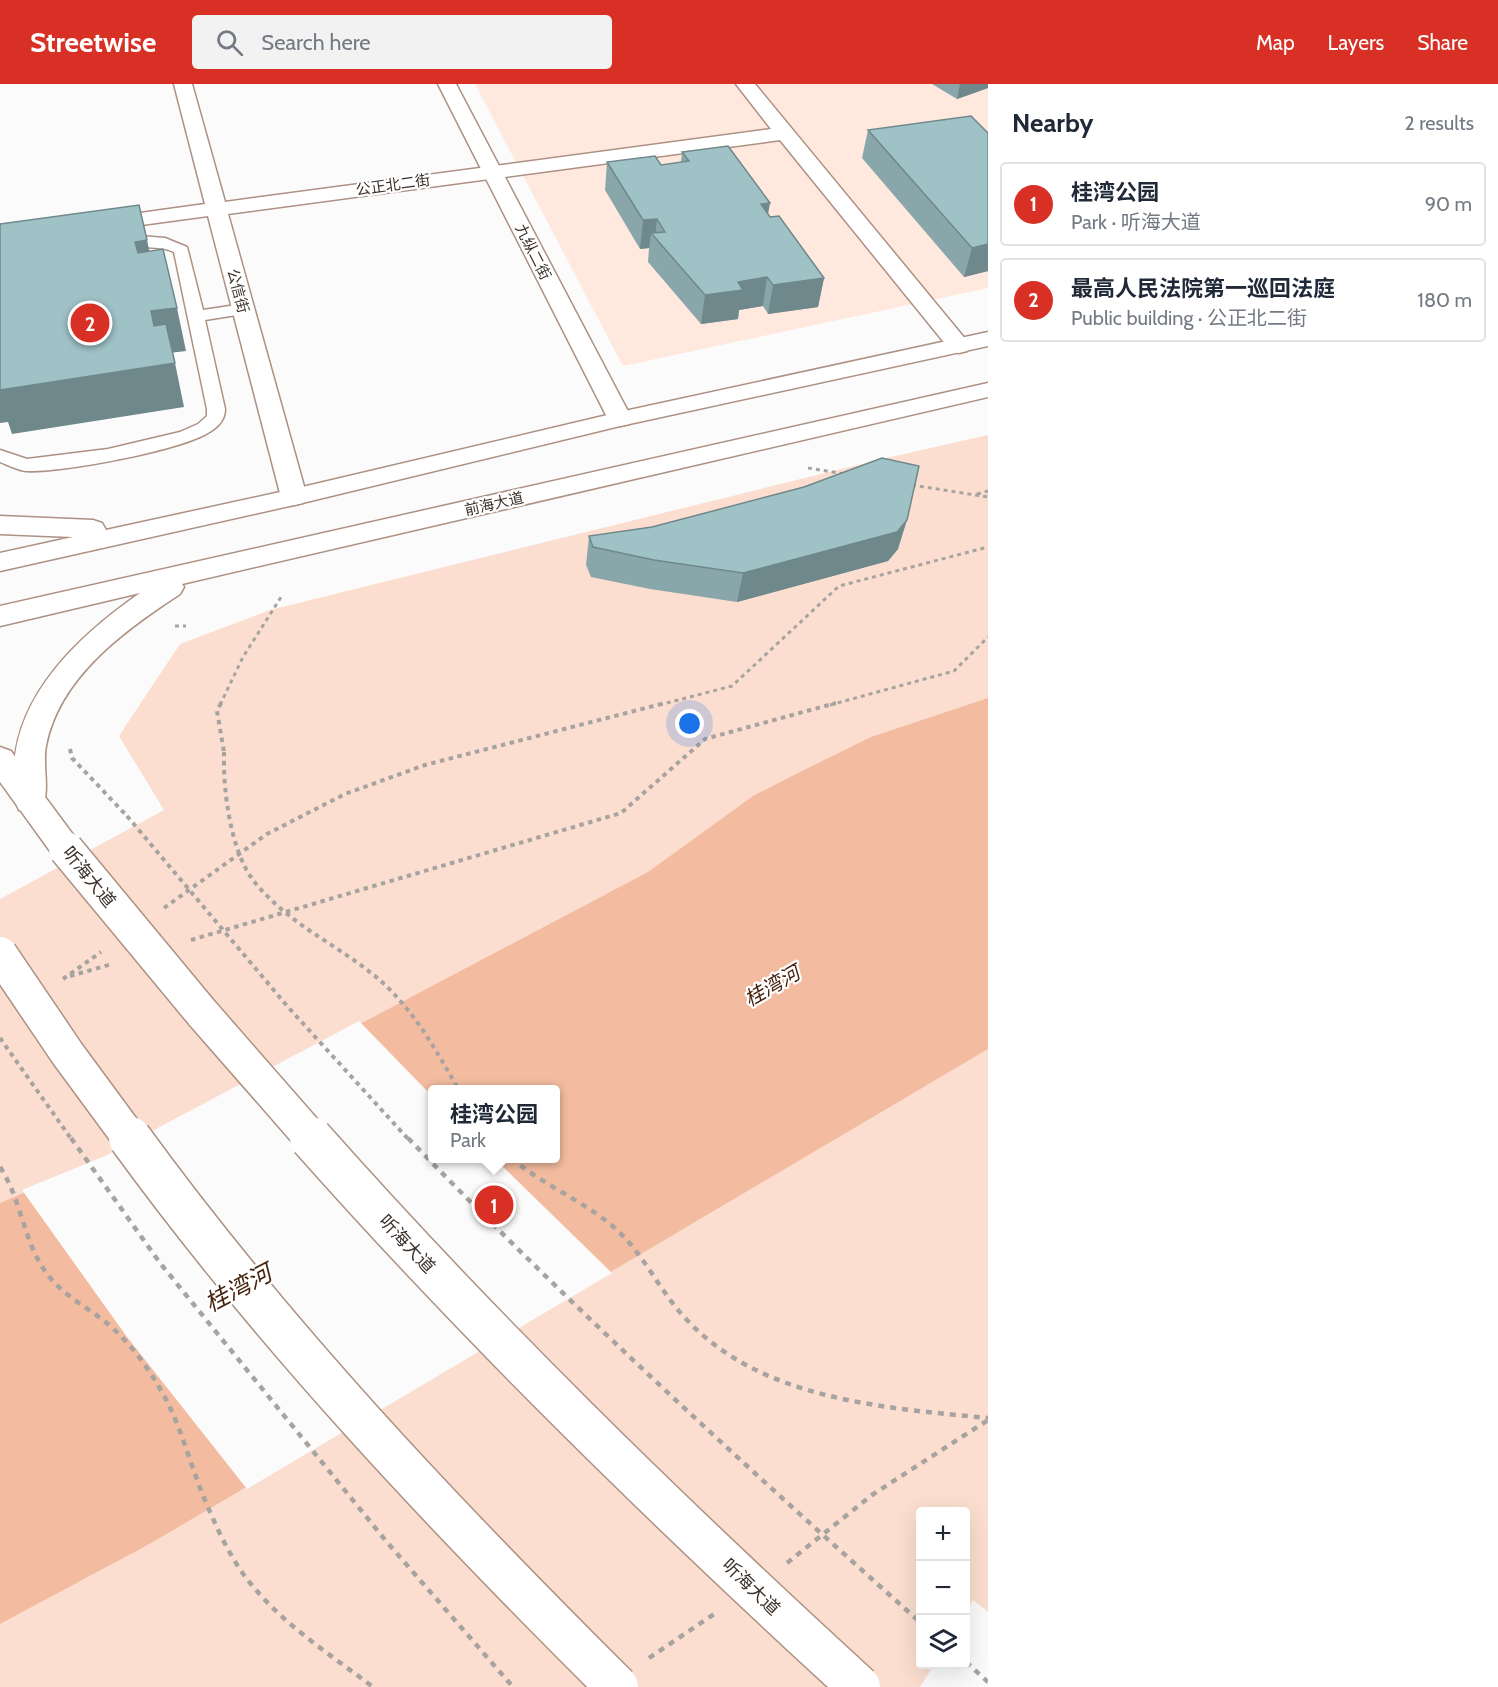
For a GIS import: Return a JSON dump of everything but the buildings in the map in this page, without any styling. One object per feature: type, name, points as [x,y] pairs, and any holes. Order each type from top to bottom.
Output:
[{"type":"main road","name":"公信街","points":[[183,84],[294,497]]},
{"type":"main road","name":"九纵二街","points":[[447,84],[494,172],[596,378],[620,419]]},
{"type":"main road","points":[[745,84],[959,346]]},
{"type":"main road","name":"公正北二街","points":[[80,227],[786,134]]},
{"type":"main road","points":[[0,562],[294,497],[620,419],[988,339]]},
{"type":"main road","name":"前海大道","points":[[0,616],[190,575],[988,390]]},
{"type":"main road","points":[[0,525],[77,529],[160,527]]},
{"type":"main road","points":[[30,801],[31,745],[45,707],[67,672],[102,636],[134,611],[190,575]]},
{"type":"main road","name":"听海大道","points":[[0,759],[66,849],[260,1083],[440,1280],[641,1481],[769,1605],[859,1687]]},
{"type":"main road","points":[[0,954],[62,1046],[128,1136],[294,1343],[432,1501],[617,1687]]},
{"type":"lane","points":[[0,456],[25,465],[44,464],[165,443],[203,428],[215,418],[216,409],[181,250],[159,241],[144,240],[100,246]]},
{"type":"lane","points":[[196,316],[243,309]]},
{"type":"path","points":[[808,468],[855,475]]},
{"type":"path","points":[[902,483],[988,497]]},
{"type":"path","points":[[973,495],[988,491]]},
{"type":"path","points":[[162,909],[267,834],[345,794],[425,765],[732,686],[838,586],[988,547]]},
{"type":"path","points":[[283,594],[243,657],[217,711],[224,752],[223,784],[241,857],[252,879],[286,913],[353,958],[384,984],[421,1026],[457,1085]]},
{"type":"path","points":[[167,627],[186,626]]},
{"type":"path","points":[[180,944],[621,813],[705,739],[954,671],[988,637]]},
{"type":"path","points":[[68,741],[72,758],[127,816],[199,904],[386,1116],[428,1159]]},
{"type":"path","points":[[57,984],[105,950]]},
{"type":"path","points":[[66,977],[123,960]]},
{"type":"path","points":[[0,1038],[160,1263],[386,1541],[513,1687]]},
{"type":"path","points":[[432,1163],[630,1359],[766,1485],[916,1618]]},
{"type":"path","points":[[517,1163],[538,1180],[615,1228],[646,1261],[687,1319],[711,1343],[744,1363],[820,1394],[870,1405],[988,1419]]},
{"type":"path","points":[[0,1167],[13,1193],[31,1245],[43,1268],[60,1288],[114,1329],[153,1376],[169,1404],[203,1497],[232,1557],[252,1586],[293,1624],[373,1687]]},
{"type":"path","points":[[779,1569],[872,1495],[988,1419]]},
{"type":"path","points":[[647,1659],[723,1608]]},
{"type":"path","points":[[970,1667],[988,1682]]},
{"type":"shaded area","points":[[475,84],[988,84],[988,288],[623,366]]},
{"type":"shaded area","points":[[988,435],[988,1612],[973,1600],[970,1605],[970,1507],[916,1507],[916,1669],[931,1669],[920,1687],[0,1687],[0,899],[164,810],[119,736],[180,644],[270,610]]},
{"type":"water","name":"桂湾河","points":[[988,698],[988,1049],[153,1542],[0,1624],[0,1203],[108,1157],[648,872],[753,796],[871,737]]},
{"type":"pier","points":[[359,1021],[428,1092],[428,1163],[499,1163],[612,1273],[247,1489],[127,1337],[22,1190],[107,1155]]},
{"type":"place","name":"最高人民法院第一巡回法庭","points":[[90,323]]},
{"type":"place","name":"桂湾公园","points":[[494,1205]]}]
